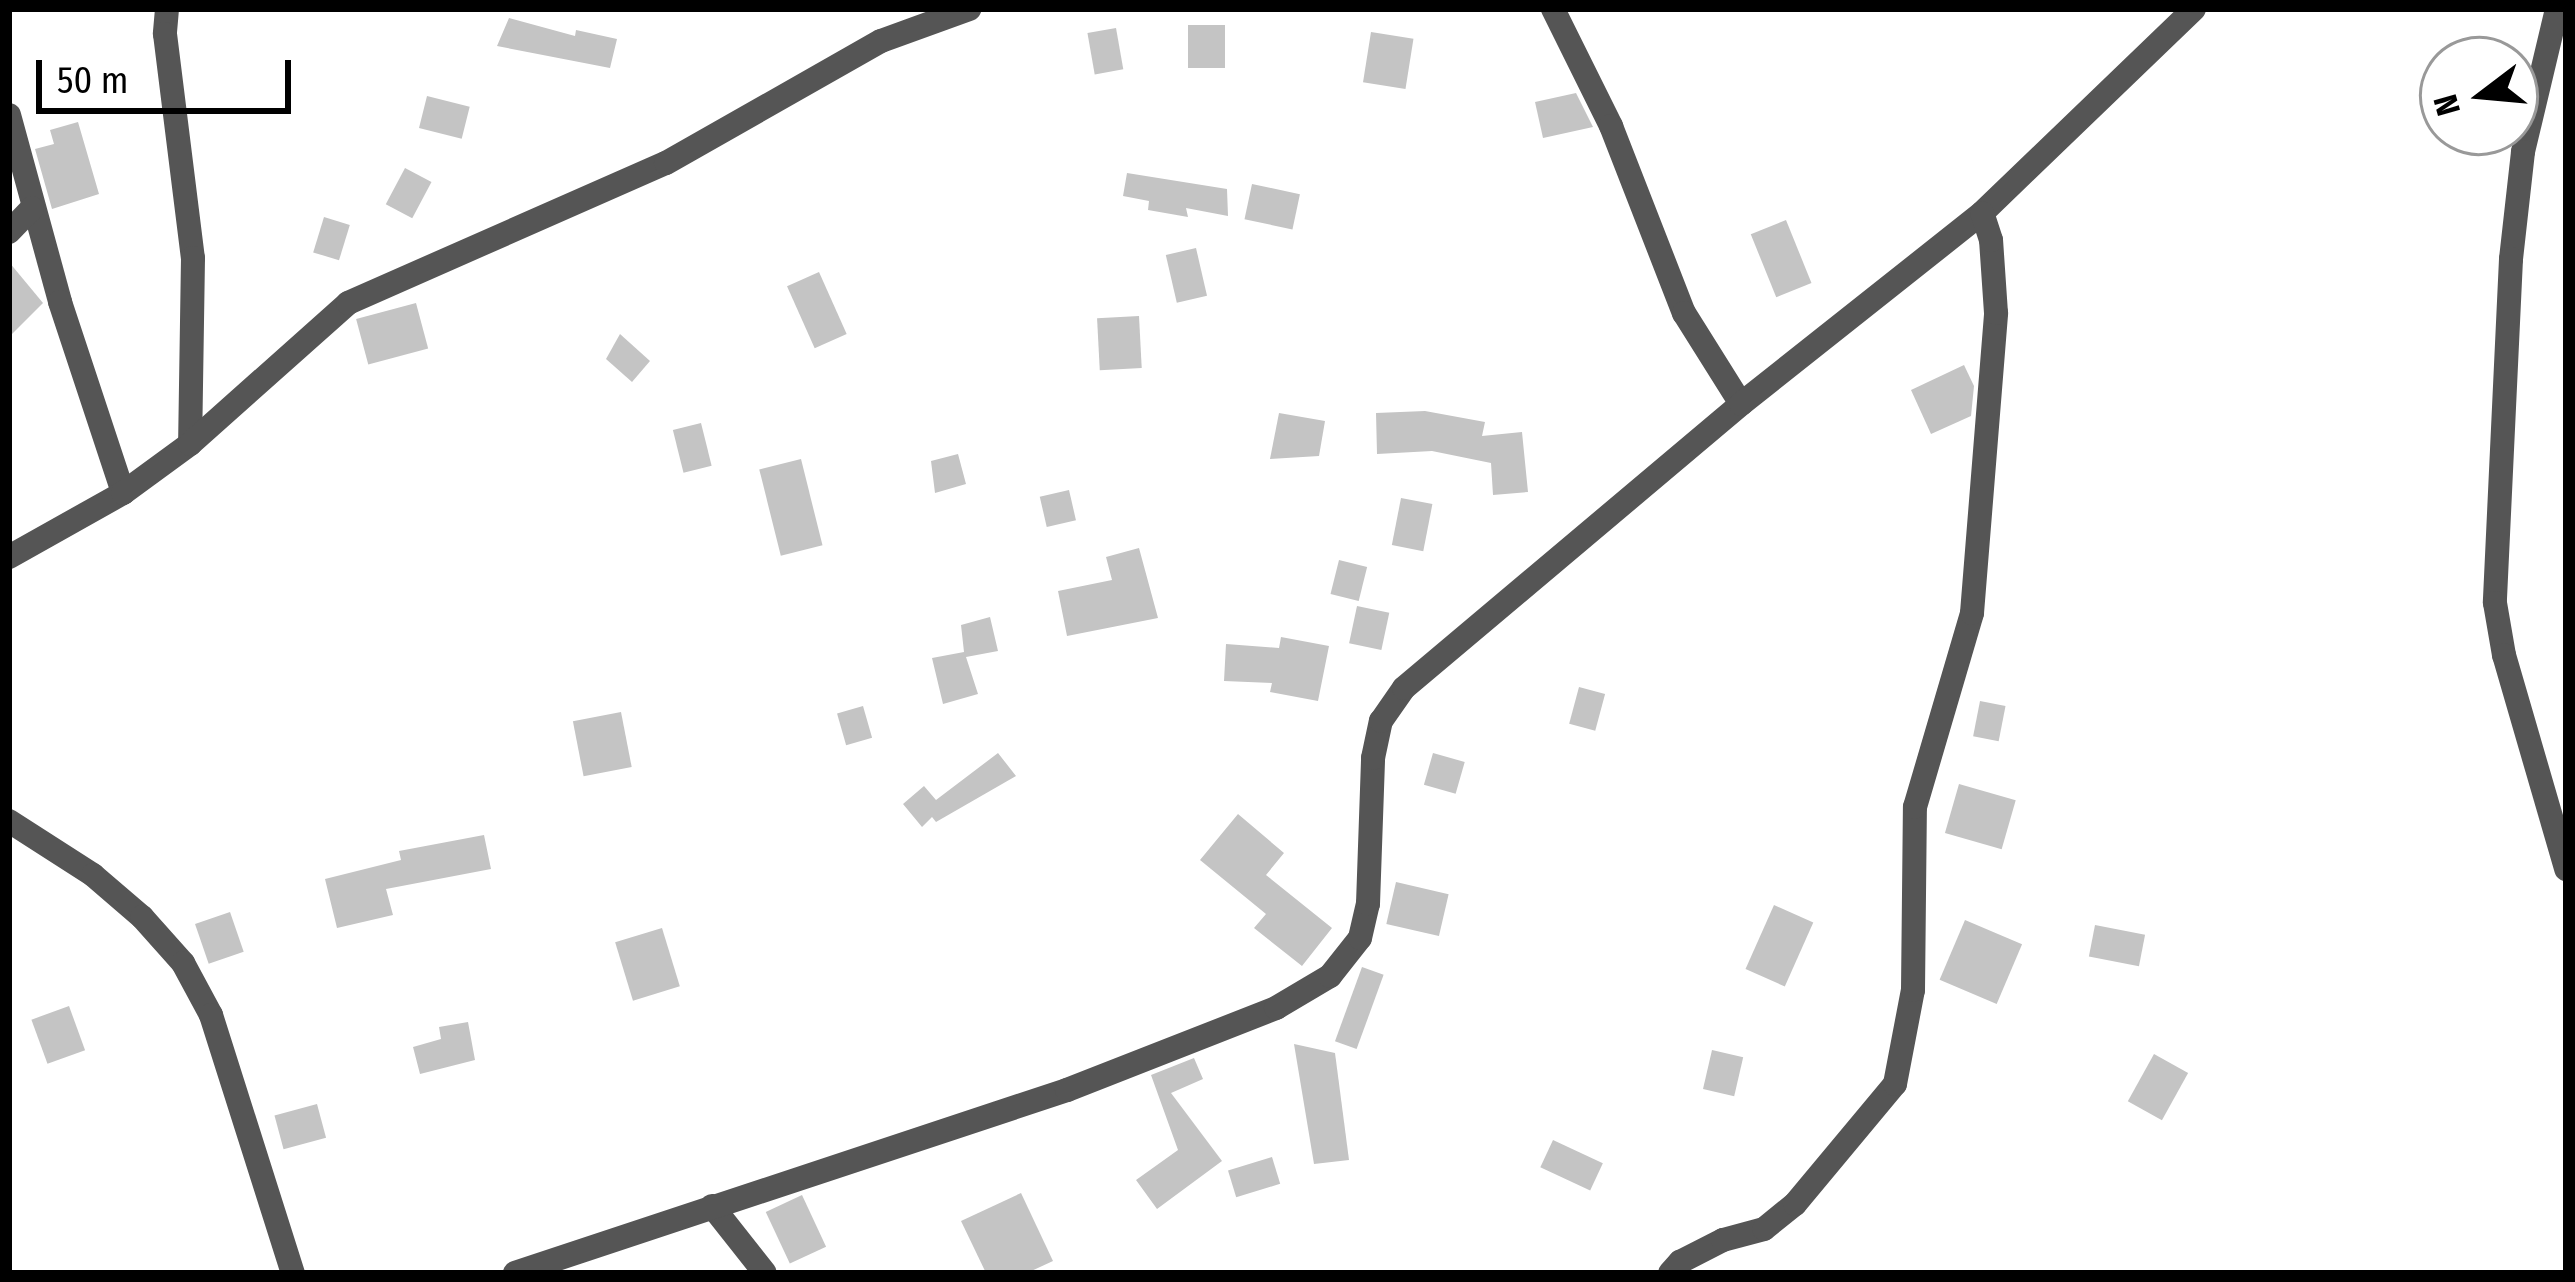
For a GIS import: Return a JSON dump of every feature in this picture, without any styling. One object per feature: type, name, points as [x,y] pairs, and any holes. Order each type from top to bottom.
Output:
[{"type":"street","points":[[167,9],[165,34],[193,258],[190,443]]},
{"type":"street","points":[[9,556],[123,493],[190,443],[348,303],[665,163],[880,41],[969,9]]},
{"type":"street","points":[[1553,9],[1611,126],[1684,313],[1741,404]]},
{"type":"street","points":[[514,1273],[1067,1090],[1276,1008],[1330,976],[1360,938],[1368,904],[1372,758],[1381,721],[1404,688],[1741,404],[1982,213],[2194,9]]},
{"type":"street","points":[[2557,9],[2523,152],[2511,259],[2495,603],[2504,655],[2566,869]]},
{"type":"street","points":[[9,115],[32,208],[123,493]]},
{"type":"street","points":[[9,232],[32,208]]},
{"type":"street","points":[[1670,1273],[1680,1262],[1723,1240],[1764,1229],[1795,1204],[1895,1084],[1913,990],[1915,807],[1972,613],[1996,314],[1990,240],[1982,213]]},
{"type":"street","points":[[9,821],[93,875],[142,916],[183,963],[211,1016],[293,1273]]},
{"type":"street","points":[[712,1206],[765,1273]]},
{"type":"building","points":[[509,18],[575,36],[576,30],[617,39],[610,68],[497,46]]},
{"type":"building","points":[[1188,25],[1225,25],[1225,68],[1188,68]]},
{"type":"building","points":[[1116,28],[1123,69],[1095,74],[1087,33]]},
{"type":"building","points":[[1371,32],[1413,39],[1405,89],[1363,82]]},
{"type":"building","points":[[1576,93],[1593,127],[1543,138],[1535,102]]},
{"type":"building","points":[[427,96],[470,107],[462,139],[419,128]]},
{"type":"building","points":[[78,122],[99,194],[52,209],[35,149],[54,144],[50,130]]},
{"type":"building","points":[[405,168],[431,182],[412,218],[386,204]]},
{"type":"building","points":[[1127,173],[1227,189],[1228,216],[1186,208],[1188,217],[1148,210],[1149,201],[1123,196]]},
{"type":"building","points":[[1252,184],[1300,194],[1292,229],[1245,219]]},
{"type":"building","points":[[324,217],[350,225],[339,260],[313,252]]},
{"type":"building","points":[[1786,220],[1811,283],[1776,297],[1751,234]]},
{"type":"building","points":[[1196,248],[1207,296],[1177,303],[1166,255]]},
{"type":"building","points":[[9,262],[43,303],[9,337]]},
{"type":"building","points":[[819,272],[847,334],[815,348],[787,286]]},
{"type":"building","points":[[416,303],[428,348],[368,364],[356,319]]},
{"type":"building","points":[[1139,316],[1142,368],[1100,370],[1097,318]]},
{"type":"building","points":[[620,334],[650,361],[632,382],[606,359]]},
{"type":"building","points":[[1964,365],[1974,386],[1971,416],[1931,434],[1911,390]]},
{"type":"building","points":[[1425,411],[1485,422],[1482,436],[1522,432],[1528,492],[1493,495],[1491,463],[1432,451],[1377,454],[1376,413]]},
{"type":"building","points":[[1279,413],[1325,421],[1319,456],[1270,459]]},
{"type":"building","points":[[701,423],[712,466],[684,473],[673,430]]},
{"type":"building","points":[[958,454],[966,484],[935,493],[931,461]]},
{"type":"building","points":[[801,459],[823,545],[781,556],[759,469]]},
{"type":"building","points":[[1069,490],[1076,520],[1047,527],[1040,497]]},
{"type":"building","points":[[1401,498],[1432,504],[1423,551],[1392,545]]},
{"type":"building","points":[[1139,548],[1158,618],[1067,636],[1058,591],[1112,580],[1106,557]]},
{"type":"building","points":[[1339,560],[1367,567],[1359,601],[1331,594]]},
{"type":"building","points":[[1357,606],[1389,613],[1381,650],[1349,643]]},
{"type":"building","points":[[990,617],[998,651],[966,657],[978,694],[943,704],[932,658],[964,652],[961,625]]},
{"type":"building","points":[[1281,637],[1329,646],[1318,701],[1270,692],[1272,683],[1224,681],[1226,644],[1279,648]]},
{"type":"building","points":[[1579,687],[1605,694],[1595,731],[1569,724]]},
{"type":"building","points":[[1980,701],[2006,706],[1999,741],[1973,736]]},
{"type":"building","points":[[863,706],[872,738],[846,745],[837,713]]},
{"type":"building","points":[[621,712],[632,767],[584,776],[573,721]]},
{"type":"building","points":[[998,753],[1016,776],[936,822],[932,817],[922,827],[903,804],[924,786],[936,800]]},
{"type":"building","points":[[1433,753],[1465,762],[1456,794],[1424,785]]},
{"type":"building","points":[[1959,784],[2016,800],[2002,849],[1945,833]]},
{"type":"building","points":[[1238,814],[1284,853],[1266,875],[1332,928],[1302,966],[1254,928],[1266,914],[1200,860]]},
{"type":"building","points":[[484,835],[491,869],[386,889],[393,915],[337,928],[325,879],[401,860],[399,851]]},
{"type":"building","points":[[1396,882],[1449,894],[1439,936],[1386,924]]},
{"type":"building","points":[[1774,905],[1813,922],[1785,986],[1746,969]]},
{"type":"building","points":[[230,912],[244,952],[209,964],[195,924]]},
{"type":"building","points":[[1965,920],[2022,944],[1997,1004],[1940,980]]},
{"type":"building","points":[[2095,925],[2145,935],[2139,966],[2089,956]]},
{"type":"building","points":[[662,928],[680,986],[633,1001],[615,942]]},
{"type":"building","points":[[1362,967],[1384,975],[1357,1049],[1335,1041]]},
{"type":"building","points":[[69,1006],[85,1050],[47,1064],[31,1020]]},
{"type":"building","points":[[468,1022],[475,1060],[420,1074],[413,1047],[441,1039],[439,1027]]},
{"type":"building","points":[[1294,1044],[1335,1053],[1349,1160],[1314,1164]]},
{"type":"building","points":[[1712,1050],[1743,1057],[1734,1096],[1703,1089]]},
{"type":"building","points":[[2154,1054],[2188,1073],[2162,1120],[2128,1101]]},
{"type":"building","points":[[1194,1058],[1203,1079],[1171,1093],[1222,1161],[1157,1209],[1136,1180],[1178,1150],[1151,1075]]},
{"type":"building","points":[[317,1104],[326,1138],[284,1149],[274,1115]]},
{"type":"building","points":[[1553,1140],[1603,1163],[1590,1190],[1540,1167]]},
{"type":"building","points":[[1272,1157],[1280,1184],[1236,1197],[1228,1170]]},
{"type":"building","points":[[1021,1193],[1053,1261],[1027,1273],[986,1273],[961,1221]]},
{"type":"building","points":[[802,1195],[826,1247],[790,1264],[766,1212]]}]
